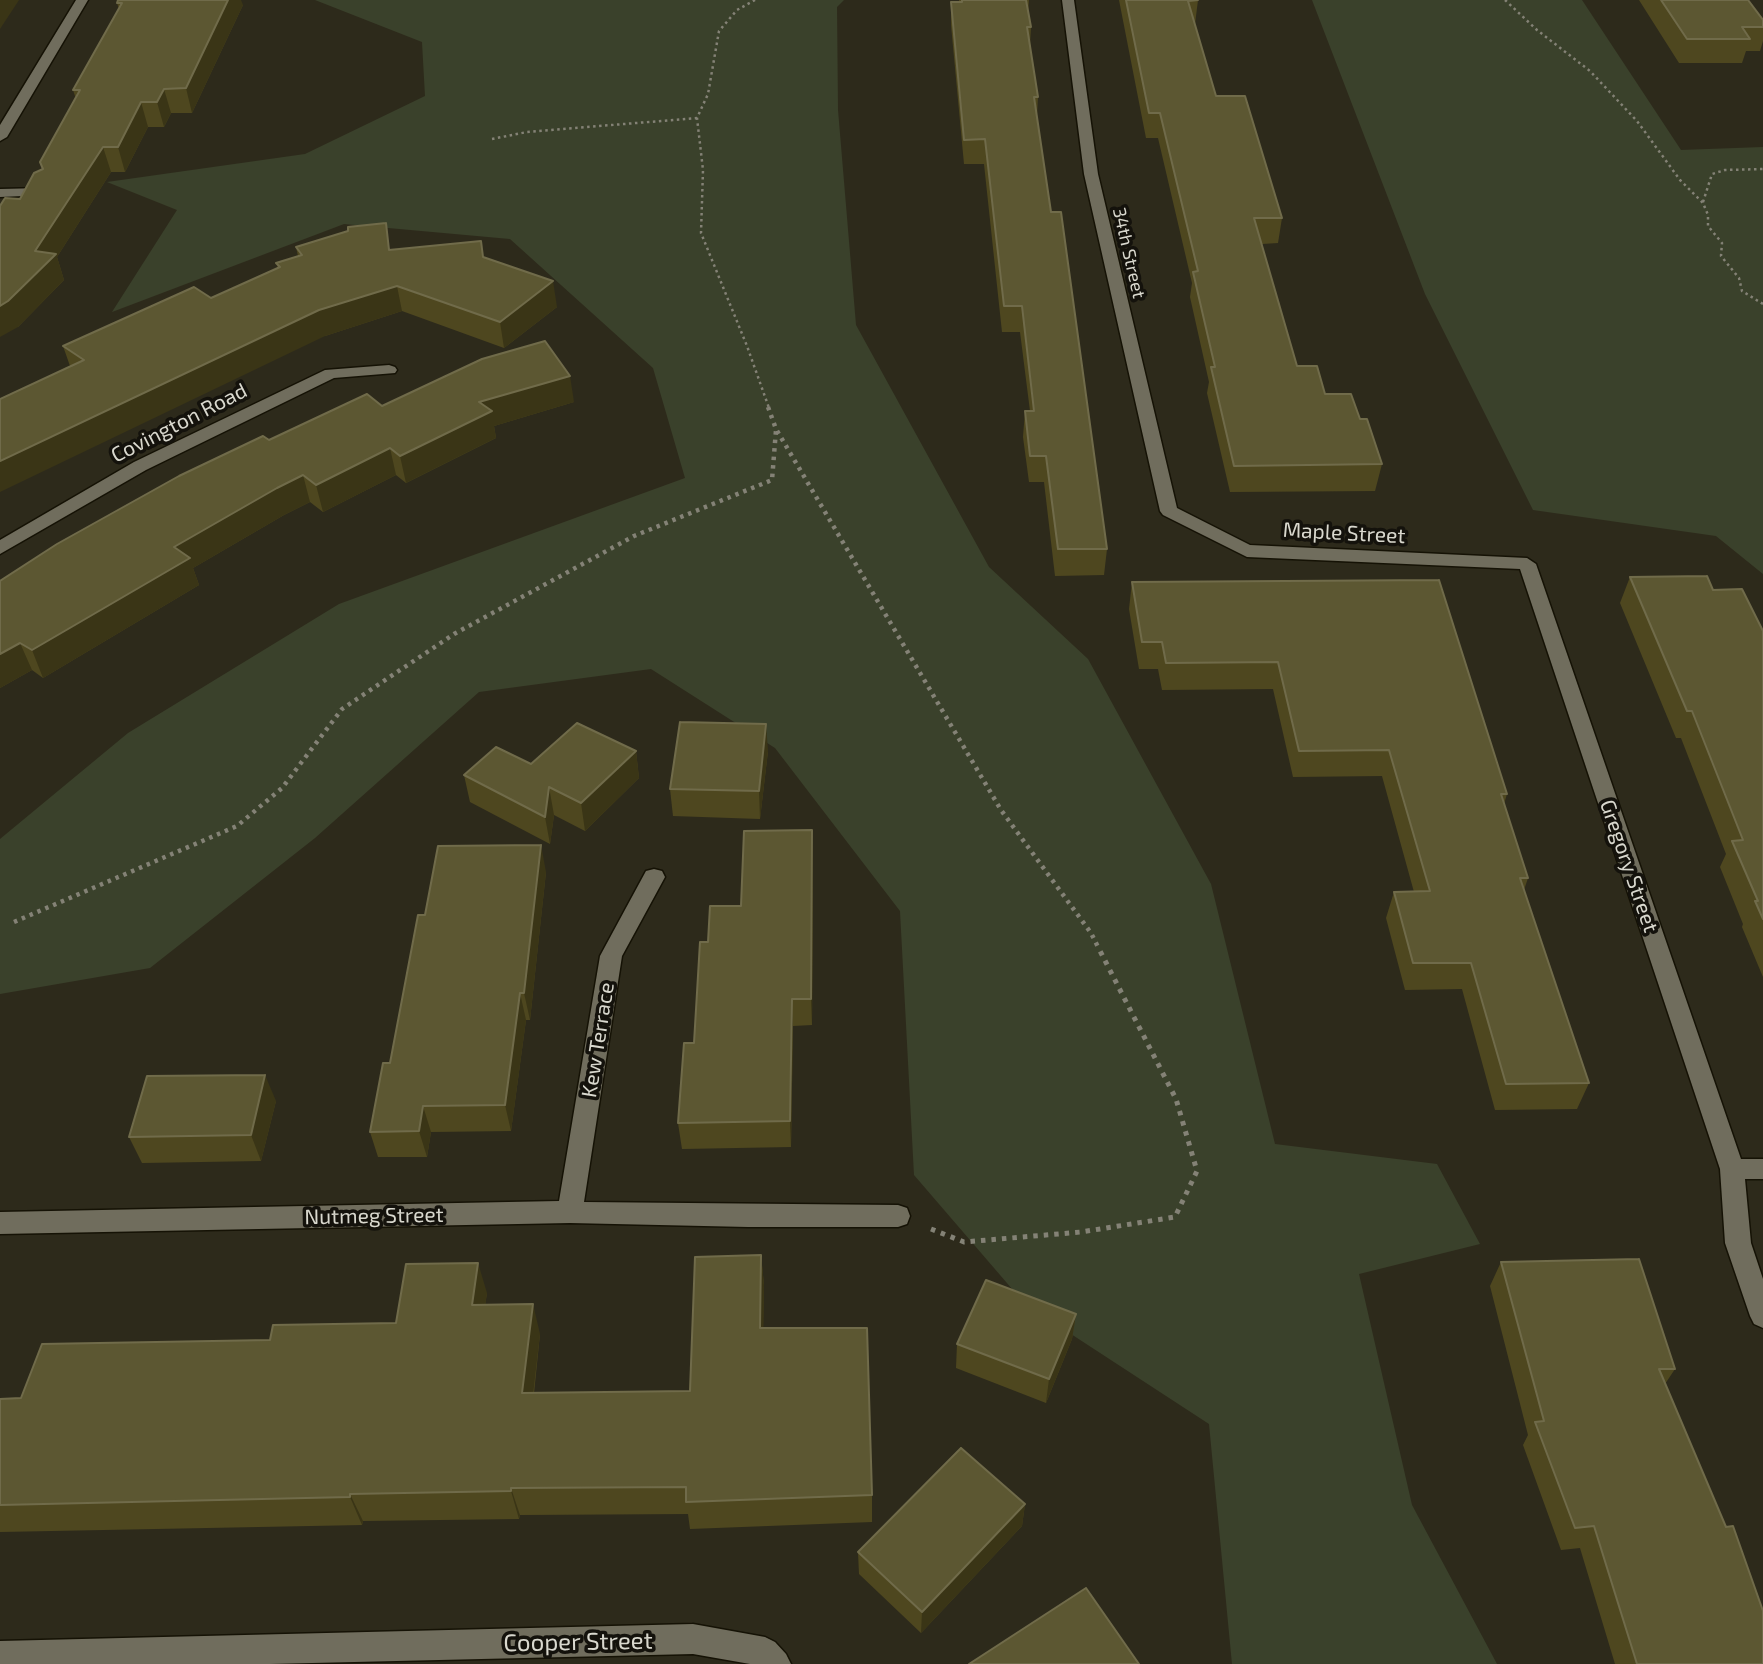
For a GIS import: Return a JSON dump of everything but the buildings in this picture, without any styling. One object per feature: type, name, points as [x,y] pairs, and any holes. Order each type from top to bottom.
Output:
[{"type":"street","points":[[0,137],[82,0]]},
{"type":"street","name":"34th Street","points":[[1068,0],[1091,174],[1169,511]]},
{"type":"street","points":[[0,193],[42,192]]},
{"type":"street","name":"Covington Road","points":[[0,548],[139,466],[331,373],[390,370]]},
{"type":"street","name":"Maple Street","points":[[1169,511],[1247,551],[1527,564]]},
{"type":"street","name":"Gregory Street","points":[[1527,564],[1732,1169],[1738,1243],[1763,1316]]},
{"type":"street","name":"Kew Terrace","points":[[570,1212],[611,956],[654,877]]},
{"type":"street","points":[[1732,1169],[1763,1169]]},
{"type":"street","name":"Nutmeg Street","points":[[0,1223],[570,1212],[898,1216]]},
{"type":"street","name":"Cooper Street","points":[[0,1656],[694,1639],[765,1652],[776,1664]]},
{"type":"path","points":[[755,0],[737,10],[719,31],[708,94],[697,118],[703,170],[701,233],[747,346],[776,429],[1001,810],[1091,933],[1176,1099],[1197,1171],[1175,1217],[1081,1232],[964,1242],[898,1216]]},
{"type":"path","points":[[1505,0],[1537,30],[1590,71],[1637,121],[1680,180],[1703,203],[1708,215],[1708,226],[1722,243],[1721,256],[1740,278],[1742,291],[1763,304]]},
{"type":"path","points":[[492,139],[527,132],[697,118]]},
{"type":"path","points":[[1703,203],[1712,174],[1725,170],[1763,169]]},
{"type":"path","points":[[14,922],[237,827],[282,788],[342,709],[454,634],[634,536],[772,480],[776,429]]},
{"type":"green space","points":[[315,0],[844,0],[837,7],[838,110],[856,325],[989,567],[1088,659],[1211,884],[1275,1144],[1437,1164],[1480,1244],[1359,1274],[1412,1505],[1497,1664],[1232,1664],[1209,1424],[1025,1304],[914,1175],[900,911],[775,748],[651,669],[479,692],[315,838],[150,968],[0,994],[0,839],[128,733],[339,604],[685,478],[653,368],[510,239],[344,224],[112,312],[177,210],[107,182],[305,154],[425,96],[422,42]]},
{"type":"green space","points":[[1312,0],[1582,0],[1681,150],[1763,147],[1763,574],[1716,536],[1533,510],[1425,294]]}]
